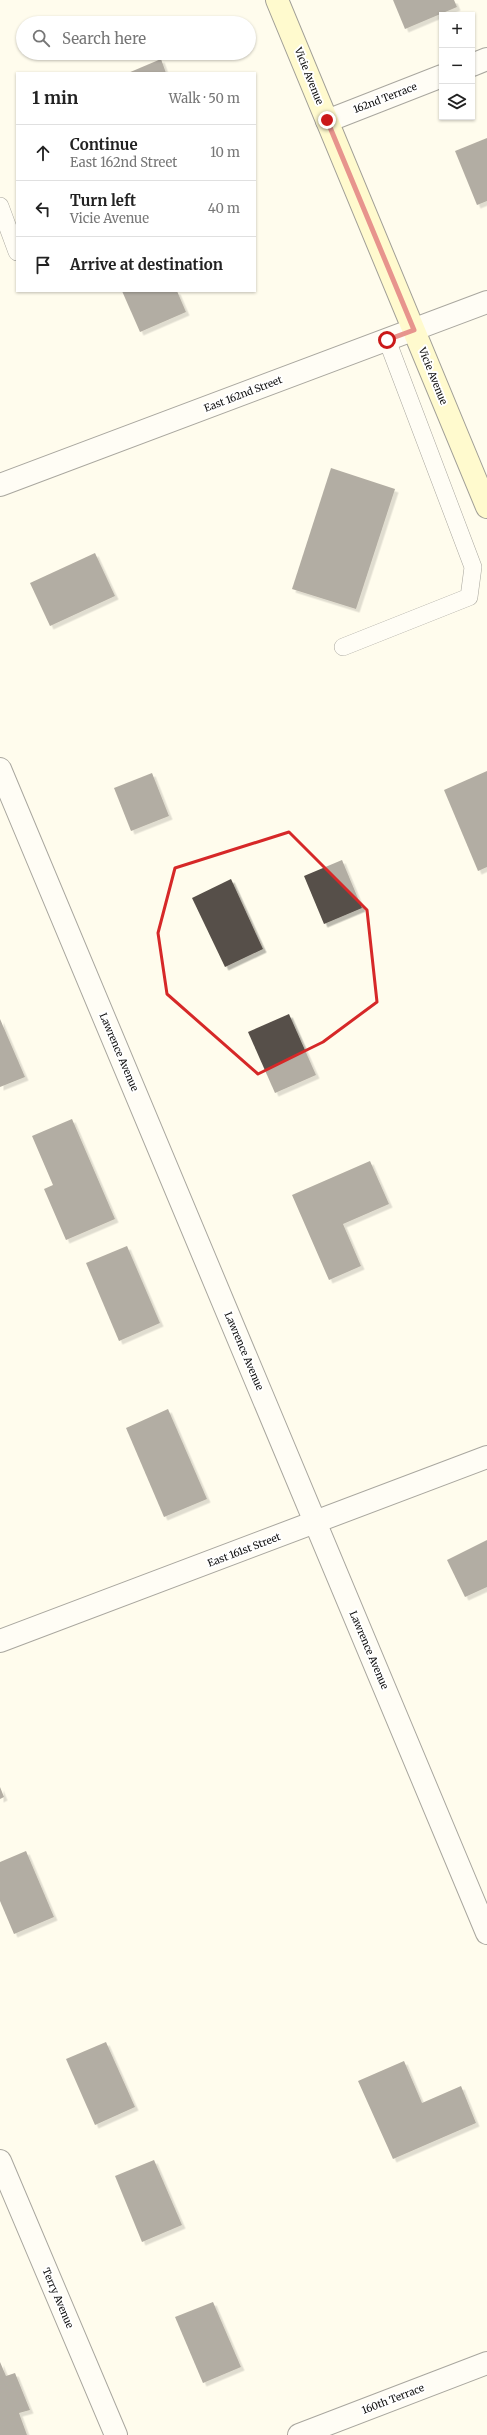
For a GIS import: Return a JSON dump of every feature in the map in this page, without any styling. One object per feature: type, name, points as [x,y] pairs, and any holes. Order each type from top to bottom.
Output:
[{"type":"street","name":"Vicie Avenue","points":[[277,0],[487,507]]},
{"type":"street","points":[[475,63],[487,59]]},
{"type":"street","name":"162nd Terrace","points":[[327,120],[439,77]]},
{"type":"street","name":"East 162nd Street","points":[[0,485],[487,302]]},
{"type":"street","name":"Lawrence Avenue","points":[[0,769],[487,1934]]},
{"type":"street","name":"East 161st Street","points":[[0,1641],[487,1457]]},
{"type":"street","name":"Terry Avenue","points":[[0,2161],[116,2435]]},
{"type":"street","name":"160th Terrace","points":[[299,2435],[487,2363]]},
{"type":"lane","points":[[0,206],[16,249]]},
{"type":"lane","points":[[343,647],[469,597],[473,566],[387,340]]},
{"type":"highlighted area","points":[[289,832],[367,910],[377,1002],[323,1042],[258,1074],[167,994],[158,933],[175,868]]},
{"type":"building","points":[[393,0],[454,0],[457,7],[445,12],[439,12],[439,15],[405,29]]},
{"type":"building","points":[[161,60],[166,72],[130,72]]},
{"type":"building","points":[[487,138],[487,201],[477,205],[455,151]]},
{"type":"building","points":[[122,292],[177,292],[186,312],[140,332]]},
{"type":"building","points":[[331,468],[395,489],[356,609],[292,589]]},
{"type":"building","points":[[95,553],[115,596],[50,626],[30,583]]},
{"type":"building","points":[[487,771],[487,867],[478,871],[444,790]]},
{"type":"building","points":[[152,773],[169,816],[131,831],[114,788]]},
{"type":"building","points":[[342,860],[362,908],[324,924],[304,876]]},
{"type":"building","points":[[231,879],[263,949],[225,967],[192,898]]},
{"type":"building","points":[[289,1014],[316,1075],[275,1093],[248,1032]]},
{"type":"building","points":[[0,1019],[25,1077],[0,1087]]},
{"type":"building","points":[[72,1119],[115,1219],[66,1240],[44,1189],[53,1185],[32,1136]]},
{"type":"building","points":[[370,1161],[389,1204],[343,1224],[361,1266],[329,1280],[292,1195]]},
{"type":"building","points":[[127,1246],[160,1323],[119,1341],[86,1263]]},
{"type":"building","points":[[168,1409],[207,1499],[164,1517],[126,1428]]},
{"type":"building","points":[[487,1540],[487,1587],[465,1597],[447,1560]]},
{"type":"building","points":[[0,1787],[4,1797],[0,1799]]},
{"type":"building","points":[[26,1851],[54,1917],[14,1934],[0,1901],[0,1862]]},
{"type":"building","points":[[106,2042],[135,2107],[95,2125],[66,2059]]},
{"type":"building","points":[[404,2061],[422,2103],[461,2086],[476,2123],[393,2159],[358,2081]]},
{"type":"building","points":[[154,2160],[182,2225],[142,2242],[115,2176]]},
{"type":"building","points":[[213,2302],[241,2367],[203,2383],[175,2317]]},
{"type":"building","points":[[0,2362],[6,2376],[15,2373],[30,2410],[19,2413],[27,2435],[0,2435]]},
{"type":"route","points":[[327,120],[414,330],[387,340]]}]
